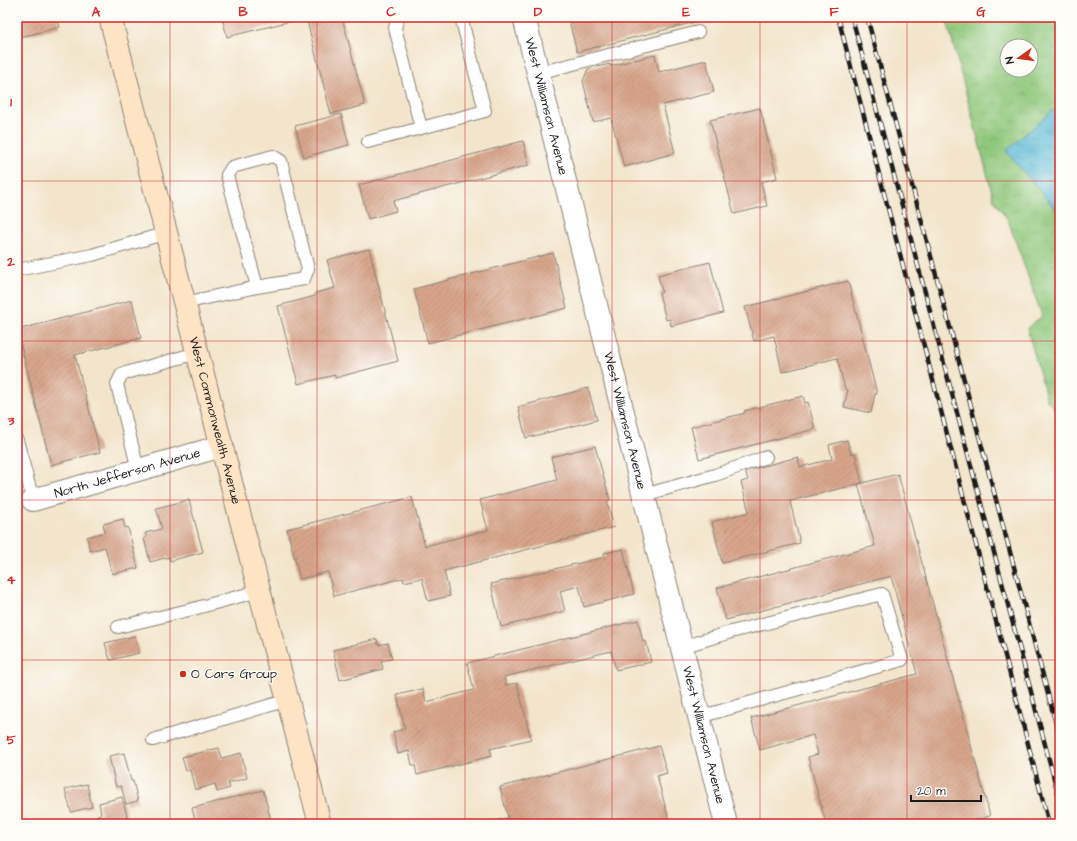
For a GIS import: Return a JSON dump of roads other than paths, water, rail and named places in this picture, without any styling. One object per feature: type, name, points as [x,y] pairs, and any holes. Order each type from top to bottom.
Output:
[{"type":"main road","name":"West Commonwealth Avenue","points":[[110,17],[320,824]]},
{"type":"street","name":"West Williamson Avenue","points":[[524,17],[726,824]]},
{"type":"street","name":"North Jefferson Avenue","points":[[32,500],[222,446]]},
{"type":"lane","points":[[398,17],[395,28],[421,128]]},
{"type":"lane","points":[[368,142],[485,111],[461,17]]},
{"type":"lane","points":[[538,73],[698,32]]},
{"type":"lane","points":[[184,303],[257,287],[304,279],[308,269],[281,161],[273,156],[232,167],[227,175],[257,287]]},
{"type":"lane","points":[[17,270],[92,255],[166,233]]},
{"type":"lane","points":[[138,470],[117,384],[122,374],[197,353]]},
{"type":"lane","points":[[17,440],[32,500]]},
{"type":"lane","points":[[644,495],[715,475],[766,457]]},
{"type":"lane","points":[[118,627],[259,591]]},
{"type":"lane","points":[[682,647],[731,632],[882,594],[902,660],[699,717]]},
{"type":"lane","points":[[153,740],[288,700]]},
{"type":"water","points":[[1053,110],[1060,118],[1060,210],[1058,212],[1006,151]]},
{"type":"railway","points":[[838,17],[1049,824]]},
{"type":"railway","points":[[852,17],[1060,801]]},
{"type":"railway","points":[[867,17],[1060,739]]},
{"type":"place","name":"O Cars Group","points":[[183,674]]}]
